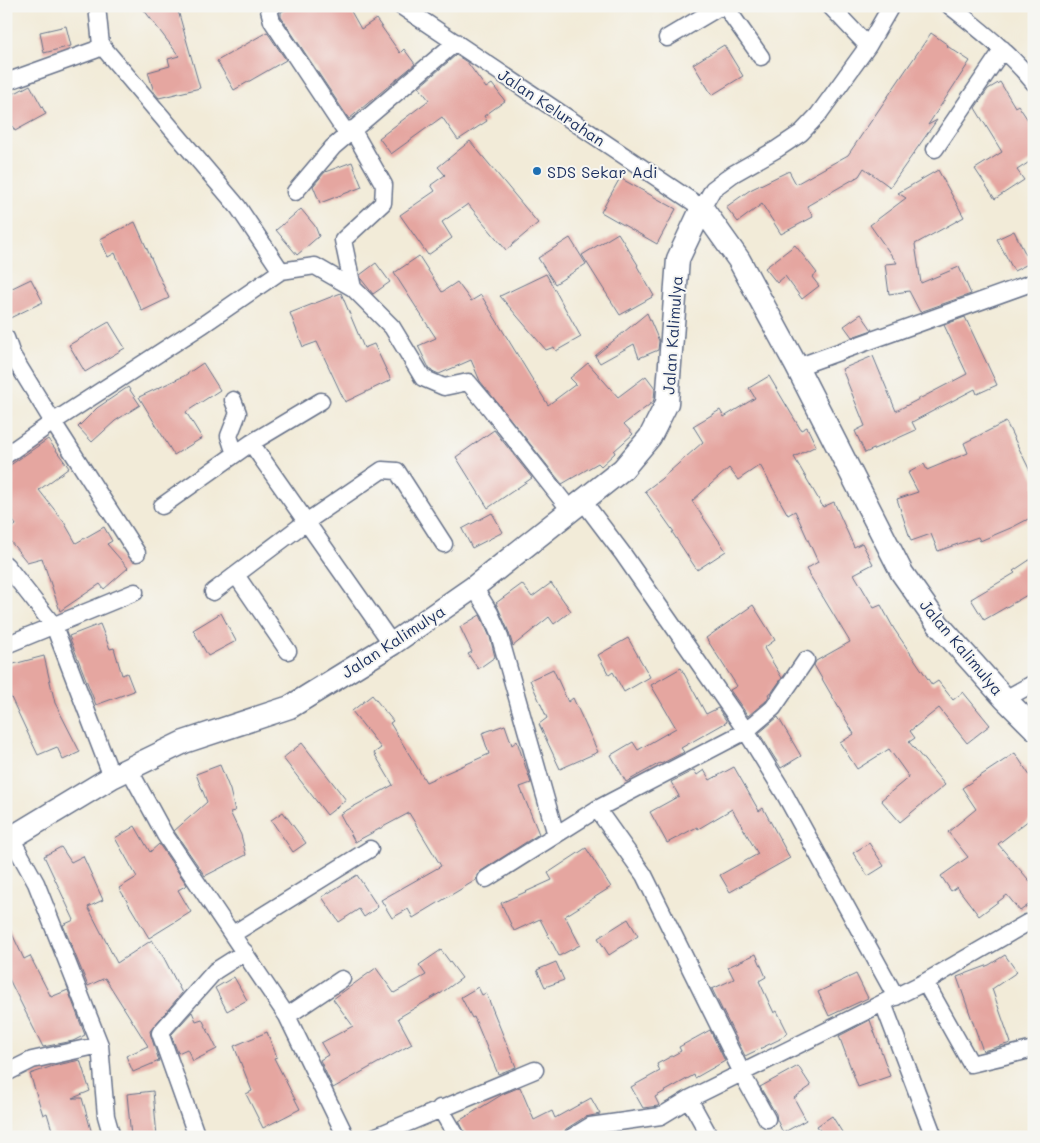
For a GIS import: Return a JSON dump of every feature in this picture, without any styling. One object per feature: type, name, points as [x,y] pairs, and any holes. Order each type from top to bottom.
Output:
[{"type":"street","points":[[273,6],[269,10],[272,21],[384,185],[383,202],[343,240],[352,288]]},
{"type":"street","name":"Jalan Kelurahan","points":[[402,6],[702,208]]},
{"type":"street","points":[[667,38],[721,6]]},
{"type":"street","points":[[726,6],[761,57]]},
{"type":"street","points":[[830,6],[868,46]]},
{"type":"street","points":[[702,208],[713,189],[733,174],[777,149],[806,127],[818,115],[868,46],[891,6]]},
{"type":"street","points":[[950,6],[1003,49],[1034,83]]},
{"type":"street","points":[[100,8],[101,45],[238,206],[281,271]]},
{"type":"street","points":[[294,192],[333,146],[456,42]]},
{"type":"street","points":[[6,82],[95,50],[101,45]]},
{"type":"street","points":[[935,149],[1003,49]]},
{"type":"street","name":"Jalan Kalimulya","points":[[9,840],[120,773],[184,742],[290,707],[392,644],[474,587],[623,469],[650,437],[667,403],[678,260],[702,208],[739,260],[797,368],[902,573],[938,624],[1034,728]]},
{"type":"street","points":[[6,455],[281,271],[315,266],[352,288],[392,327],[423,378],[444,387],[468,382],[577,506],[623,554],[746,731],[784,793],[890,1000],[934,1137]]},
{"type":"street","points":[[797,368],[1034,282]]},
{"type":"street","points":[[6,338],[12,355],[137,553]]},
{"type":"street","points":[[233,400],[238,412],[229,436],[235,454]]},
{"type":"street","points":[[162,506],[251,443],[321,402]]},
{"type":"street","points":[[251,443],[392,644]]},
{"type":"street","points":[[213,592],[306,522],[382,470],[397,471],[444,544]]},
{"type":"street","points":[[6,565],[54,626],[120,773],[166,835],[287,1016],[346,1137]]},
{"type":"street","points":[[236,575],[288,651]]},
{"type":"street","points":[[474,587],[490,613],[499,634],[556,835]]},
{"type":"street","points":[[6,646],[135,592]]},
{"type":"street","points":[[486,879],[597,810],[746,731],[773,708],[806,660]]},
{"type":"street","points":[[1005,698],[1034,683]]},
{"type":"street","points":[[597,810],[644,875],[767,1119]]},
{"type":"street","points":[[9,840],[36,883],[100,1045],[106,1116],[112,1137]]},
{"type":"street","points":[[233,934],[370,849]]},
{"type":"street","points":[[572,1137],[590,1126],[660,1116],[742,1072],[925,982],[1027,923]]},
{"type":"street","points":[[197,1137],[160,1034],[215,971],[245,952]]},
{"type":"street","points":[[287,1016],[342,980]]},
{"type":"street","points":[[925,982],[971,1064],[1034,1049]]},
{"type":"street","points":[[6,1073],[32,1060],[100,1045]]},
{"type":"street","points":[[374,1137],[535,1070]]},
{"type":"street","points":[[689,1099],[710,1137]]},
{"type":"street","points":[[440,1108],[457,1137]]},
{"type":"building","points":[[141,6],[174,6],[179,14],[200,88],[159,98],[154,92],[148,72],[170,66],[168,59],[179,56]]},
{"type":"building","points":[[292,6],[348,6],[361,29],[376,19],[400,53],[404,49],[415,64],[349,119],[281,17],[281,12]]},
{"type":"building","points":[[66,26],[71,46],[44,53],[40,32]]},
{"type":"building","points":[[267,32],[286,60],[234,90],[217,61]]},
{"type":"building","points":[[931,33],[970,61],[928,125],[937,120],[890,187],[864,168],[859,176],[807,206],[813,217],[781,234],[762,204],[738,222],[726,207],[750,190],[789,171],[796,184],[848,155]]},
{"type":"building","points":[[724,45],[743,76],[712,95],[693,64]]},
{"type":"building","points":[[456,55],[467,62],[486,88],[492,84],[505,101],[484,116],[487,121],[458,140],[442,117],[391,154],[379,138],[429,100],[419,87]]},
{"type":"building","points":[[1000,82],[1015,107],[1018,105],[1034,129],[1034,159],[1017,170],[1024,180],[995,199],[975,169],[1002,152],[975,108],[988,89]]},
{"type":"building","points":[[30,85],[46,114],[15,131],[6,115],[6,98]]},
{"type":"building","points":[[470,141],[538,223],[506,250],[468,204],[442,222],[452,238],[428,255],[400,215],[435,191],[431,185],[445,175],[438,167]]},
{"type":"building","points":[[352,162],[362,187],[320,203],[313,186],[325,172]]},
{"type":"building","points":[[938,170],[964,217],[915,244],[921,283],[959,267],[971,294],[920,312],[909,291],[889,294],[885,264],[897,263],[870,225],[906,198],[898,193]]},
{"type":"building","points":[[620,178],[676,209],[657,244],[601,212]]},
{"type":"building","points":[[301,209],[315,226],[319,236],[297,255],[276,230]]},
{"type":"building","points":[[135,222],[169,298],[142,311],[115,253],[108,257],[100,239]]},
{"type":"building","points":[[1014,231],[1030,263],[1014,271],[997,239]]},
{"type":"building","points":[[618,233],[654,296],[620,315],[582,255]]},
{"type":"building","points":[[570,238],[586,264],[555,284],[538,258]]},
{"type":"building","points":[[795,245],[817,273],[812,277],[819,286],[802,299],[785,276],[777,283],[765,268]]},
{"type":"building","points":[[419,256],[442,292],[457,282],[471,301],[481,295],[548,405],[576,384],[570,378],[588,363],[618,397],[646,376],[655,388],[654,399],[653,402],[624,424],[633,434],[601,466],[598,463],[562,484],[480,381],[471,360],[439,374],[430,370],[418,346],[436,338],[394,273]]},
{"type":"building","points":[[376,263],[390,282],[373,294],[360,275]]},
{"type":"building","points":[[546,274],[581,337],[556,351],[554,347],[546,350],[500,296]]},
{"type":"building","points":[[31,279],[43,302],[6,320],[6,291]]},
{"type":"building","points":[[341,293],[364,348],[374,344],[391,380],[345,402],[317,342],[303,347],[290,313]]},
{"type":"building","points":[[647,313],[659,341],[658,350],[639,358],[634,344],[600,363],[595,356]]},
{"type":"building","points":[[861,314],[872,330],[852,337],[844,326]]},
{"type":"building","points":[[965,317],[997,385],[977,394],[975,389],[912,422],[916,430],[865,453],[855,431],[865,426],[842,369],[873,356],[896,411],[967,374],[944,325]]},
{"type":"building","points":[[109,322],[125,348],[85,372],[69,345]]},
{"type":"building","points":[[203,363],[220,390],[186,412],[202,438],[174,455],[139,397],[184,376]]},
{"type":"building","points":[[769,376],[801,430],[807,427],[816,446],[794,457],[823,507],[834,502],[854,547],[862,543],[873,564],[854,574],[874,608],[881,605],[894,629],[932,685],[938,681],[953,700],[963,692],[990,725],[967,743],[939,708],[910,731],[915,738],[909,742],[945,785],[900,822],[881,800],[909,777],[889,749],[857,769],[840,743],[854,734],[814,665],[816,661],[850,642],[806,569],[818,562],[795,511],[788,515],[760,465],[738,480],[729,468],[692,501],[726,551],[697,570],[672,532],[674,532],[645,491],[703,442],[693,426],[720,410],[724,417],[755,398],[749,388]]},
{"type":"building","points":[[128,387],[140,405],[115,421],[92,442],[78,427],[97,408]]},
{"type":"building","points":[[1006,422],[1034,479],[1034,516],[980,541],[978,537],[938,551],[931,534],[911,541],[897,499],[918,492],[908,473],[924,464],[927,470],[968,453],[964,443]]},
{"type":"building","points":[[494,430],[532,478],[488,508],[456,457]]},
{"type":"building","points":[[48,439],[69,468],[39,490],[64,522],[76,543],[104,527],[112,541],[107,544],[128,568],[104,589],[100,584],[60,611],[42,558],[27,562],[6,536],[6,532],[16,525],[6,511],[6,468]]},
{"type":"building","points":[[492,513],[503,532],[472,548],[462,529]]},
{"type":"building","points":[[1034,557],[1034,591],[984,620],[971,599],[1015,573],[1013,571]]},
{"type":"building","points":[[551,583],[571,611],[554,624],[549,617],[513,646],[496,603],[522,584],[532,597]]},
{"type":"building","points":[[753,605],[775,640],[764,648],[782,678],[772,692],[768,694],[769,696],[766,701],[748,716],[730,690],[737,686],[706,638]]},
{"type":"building","points":[[221,613],[236,641],[208,656],[193,630]]},
{"type":"building","points":[[480,615],[490,637],[495,657],[478,669],[468,654],[472,652],[460,627]]},
{"type":"building","points":[[100,624],[110,649],[114,648],[122,675],[127,673],[134,691],[96,705],[69,636]]},
{"type":"building","points":[[628,638],[650,677],[624,692],[613,672],[609,675],[598,655]]},
{"type":"building","points":[[44,656],[55,703],[80,752],[63,760],[57,747],[38,755],[6,687],[6,666]]},
{"type":"building","points":[[681,668],[706,714],[718,708],[727,722],[681,748],[684,752],[626,782],[611,755],[633,742],[638,750],[676,728],[651,685]]},
{"type":"building","points":[[553,669],[568,702],[573,698],[598,752],[560,769],[539,724],[547,718],[530,680]]},
{"type":"building","points":[[372,695],[393,721],[390,723],[426,782],[489,754],[482,733],[505,725],[512,745],[517,741],[531,783],[520,787],[539,834],[481,871],[477,875],[476,880],[413,918],[408,909],[392,918],[381,900],[441,866],[409,813],[355,842],[340,814],[393,785],[374,753],[381,748],[352,711]]},
{"type":"building","points":[[778,717],[801,756],[781,768],[759,733]]},
{"type":"building","points":[[302,743],[346,800],[327,815],[283,758]]},
{"type":"building","points":[[1015,753],[1034,782],[1034,816],[998,844],[1034,886],[1034,901],[1020,911],[1007,895],[979,916],[957,887],[951,891],[941,876],[968,857],[948,832],[976,809],[962,788]]},
{"type":"building","points":[[220,765],[230,790],[235,811],[230,812],[241,835],[246,855],[205,876],[174,831],[207,802],[196,774]]},
{"type":"building","points":[[734,767],[759,811],[763,808],[790,858],[730,892],[720,875],[758,854],[732,809],[698,829],[697,827],[667,843],[650,812],[679,796],[671,782],[694,770],[697,775],[704,770],[710,780]]},
{"type":"building","points":[[283,812],[306,843],[293,852],[271,820]]},
{"type":"building","points":[[135,826],[150,852],[159,844],[187,885],[178,890],[191,912],[149,938],[119,888],[137,877],[115,838]]},
{"type":"building","points":[[869,843],[884,866],[868,876],[853,853]]},
{"type":"building","points":[[61,847],[71,862],[83,856],[103,900],[88,907],[117,963],[152,940],[164,958],[182,993],[150,1031],[159,1061],[133,1072],[126,1056],[148,1046],[105,978],[88,986],[63,925],[74,920],[44,856]]},
{"type":"building","points":[[586,848],[611,887],[565,916],[580,945],[559,956],[540,919],[514,931],[501,903],[552,880],[548,873]]},
{"type":"building","points":[[357,875],[378,907],[364,917],[359,909],[339,922],[322,897]]},
{"type":"building","points":[[628,919],[638,936],[609,955],[598,938]]},
{"type":"building","points":[[6,921],[24,959],[30,956],[51,997],[68,990],[85,1035],[73,1041],[43,1047],[6,973]]},
{"type":"building","points":[[441,950],[462,978],[440,994],[398,1018],[412,1044],[333,1088],[320,1060],[328,1055],[321,1043],[353,1026],[333,999],[376,968],[394,993],[426,975],[419,965]]},
{"type":"building","points":[[756,954],[766,977],[759,981],[774,1013],[777,1011],[788,1033],[780,1039],[745,1056],[712,989],[734,979],[728,967]]},
{"type":"building","points":[[1005,955],[1017,972],[992,989],[1011,1043],[983,1051],[957,977],[989,965]]},
{"type":"building","points":[[556,962],[564,980],[545,987],[537,970]]},
{"type":"building","points":[[856,974],[868,998],[829,1016],[818,992]]},
{"type":"building","points":[[234,977],[247,1000],[227,1011],[215,988]]},
{"type":"building","points":[[478,987],[482,995],[486,993],[516,1067],[498,1074],[474,1017],[472,1018],[461,997]]},
{"type":"building","points":[[192,1012],[196,1021],[202,1019],[217,1049],[193,1061],[187,1049],[178,1053],[171,1035]]},
{"type":"building","points":[[870,1020],[890,1076],[858,1087],[839,1036]]},
{"type":"building","points":[[710,1030],[725,1061],[695,1078],[694,1075],[655,1097],[658,1106],[643,1108],[631,1087],[660,1071],[657,1064],[681,1051],[679,1047]]},
{"type":"building","points":[[267,1032],[277,1057],[274,1058],[300,1109],[263,1128],[246,1094],[252,1091],[234,1046]]},
{"type":"building","points":[[80,1060],[90,1091],[73,1098],[82,1098],[93,1137],[54,1137],[47,1113],[43,1115],[30,1074],[53,1066]]},
{"type":"building","points":[[798,1066],[811,1086],[794,1098],[806,1120],[783,1133],[776,1114],[760,1087]]},
{"type":"building","points":[[520,1087],[534,1120],[552,1111],[555,1118],[591,1098],[600,1114],[585,1117],[566,1129],[562,1137],[467,1137],[459,1121],[503,1094]]},
{"type":"building","points":[[153,1091],[157,1137],[131,1137],[127,1094]]},
{"type":"building","points":[[832,1116],[845,1137],[824,1137],[817,1126]]},
{"type":"place","name":"SDS Sekar Adi","points":[[537,171]]}]
